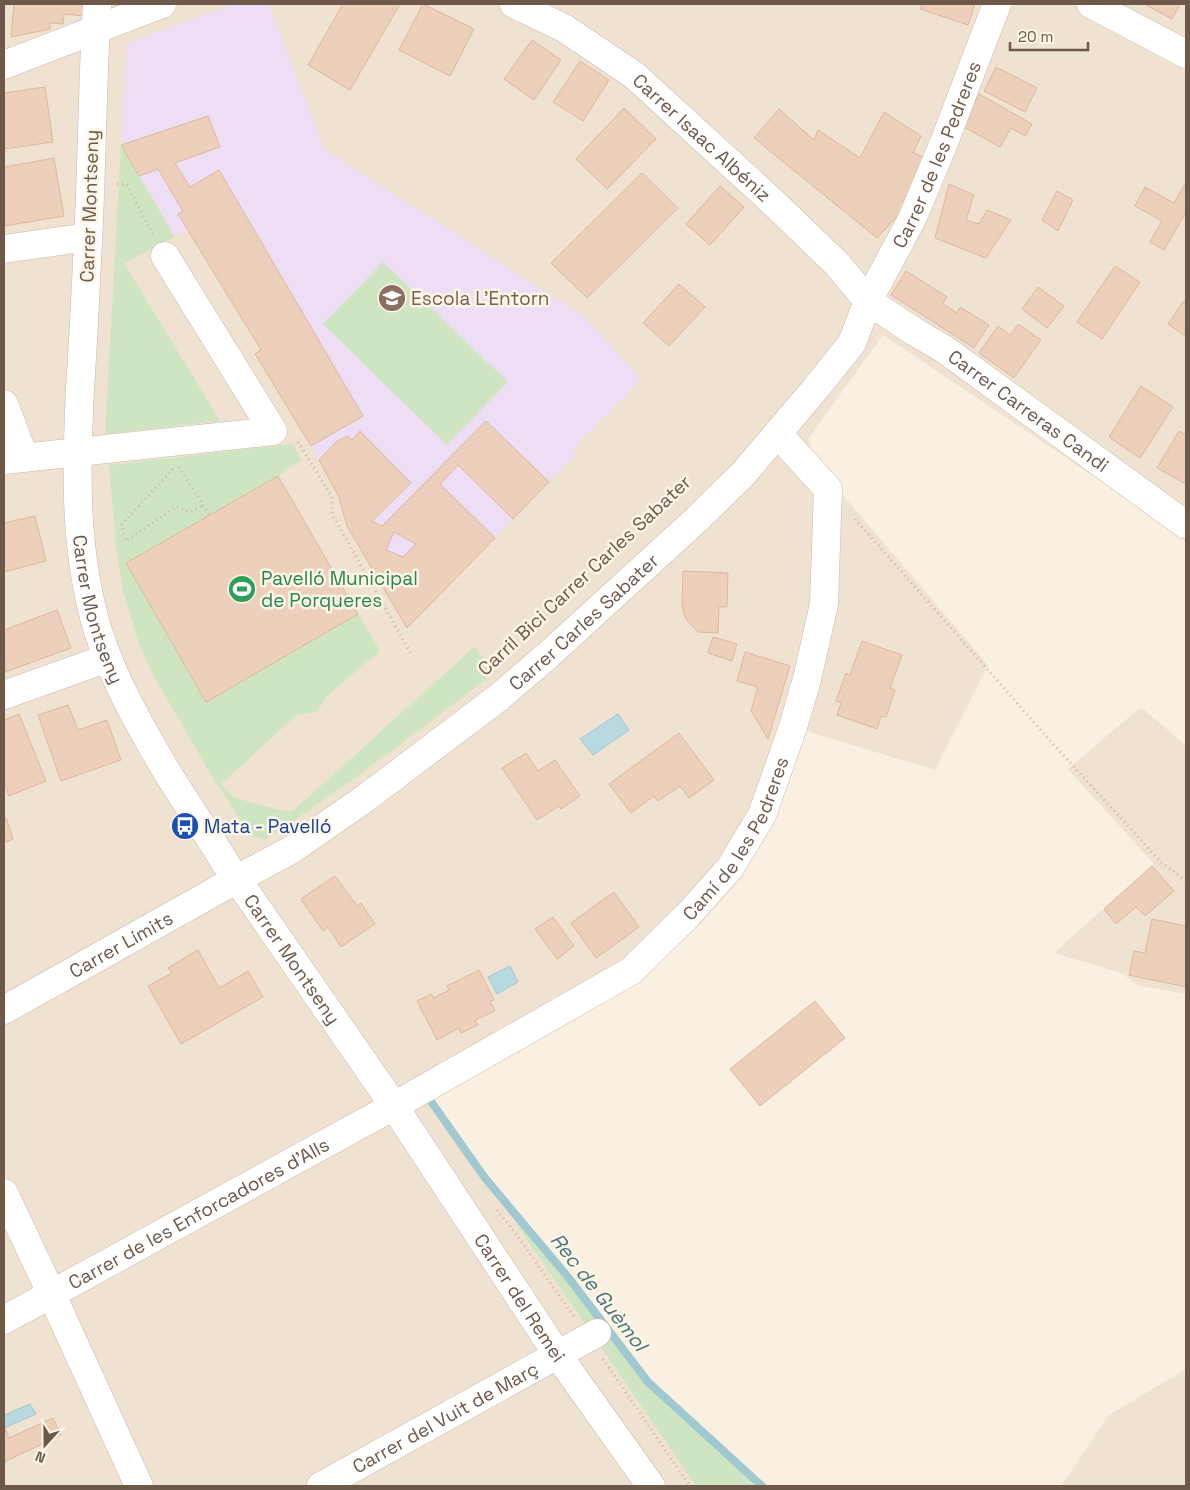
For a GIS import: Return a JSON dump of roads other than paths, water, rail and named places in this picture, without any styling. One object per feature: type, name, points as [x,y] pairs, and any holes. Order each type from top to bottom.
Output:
[{"type":"street","points":[[4,65],[96,16],[162,4]]},
{"type":"street","name":"Carrer Isaac Albéniz","points":[[514,4],[564,28],[634,75],[837,264],[868,301]]},
{"type":"street","name":"Carrer de les Pedreres","points":[[868,301],[912,219],[943,145],[996,4]]},
{"type":"street","points":[[1091,4],[1186,54]]},
{"type":"street","name":"Carrer Montseny","points":[[96,16],[88,237],[77,452],[77,511],[82,558],[98,630],[108,658],[125,694],[183,799],[228,869],[237,878],[394,1106]]},
{"type":"street","points":[[4,249],[88,237]]},
{"type":"street","points":[[4,404],[14,459],[273,431],[165,256]]},
{"type":"street","name":"Carrer Carles Sabater","points":[[237,878],[291,850],[368,797],[498,698],[696,520],[743,474],[852,343],[868,301]]},
{"type":"street","name":"Carrer Carreras Candi","points":[[868,301],[914,332],[944,349],[1186,526]]},
{"type":"street","name":"Camí de les Pedreres","points":[[394,1106],[631,971],[688,915],[730,868],[762,815],[793,727],[807,679],[824,604],[828,489],[778,434]]},
{"type":"street","points":[[4,695],[108,658]]},
{"type":"street","name":"Carrer Límits","points":[[4,1010],[237,878]]},
{"type":"street","name":"Carrer de les Enforcadores d'Alls","points":[[4,1320],[394,1106]]},
{"type":"street","name":"Carrer del Remei","points":[[394,1106],[558,1354],[651,1486]]},
{"type":"street","points":[[4,1193],[139,1486]]},
{"type":"street","name":"Carrer del Vuit de Març","points":[[322,1486],[593,1336]]},
{"type":"water","points":[[618,714],[629,730],[593,755],[580,739]]},
{"type":"water","points":[[510,966],[518,982],[497,994],[488,977]]},
{"type":"water","points":[[30,1404],[36,1414],[4,1428],[4,1415]]},
{"type":"waterway","name":"Rec de Guèmol","points":[[430,1100],[485,1178],[568,1277],[648,1382],[762,1486]]},
{"type":"place","name":"Escola L'Entorn","points":[[392,298]]},
{"type":"place","name":"Pavelló Municipal de Porqueres","points":[[242,589]]},
{"type":"place","name":"Mata - Pavelló","points":[[185,826]]}]
